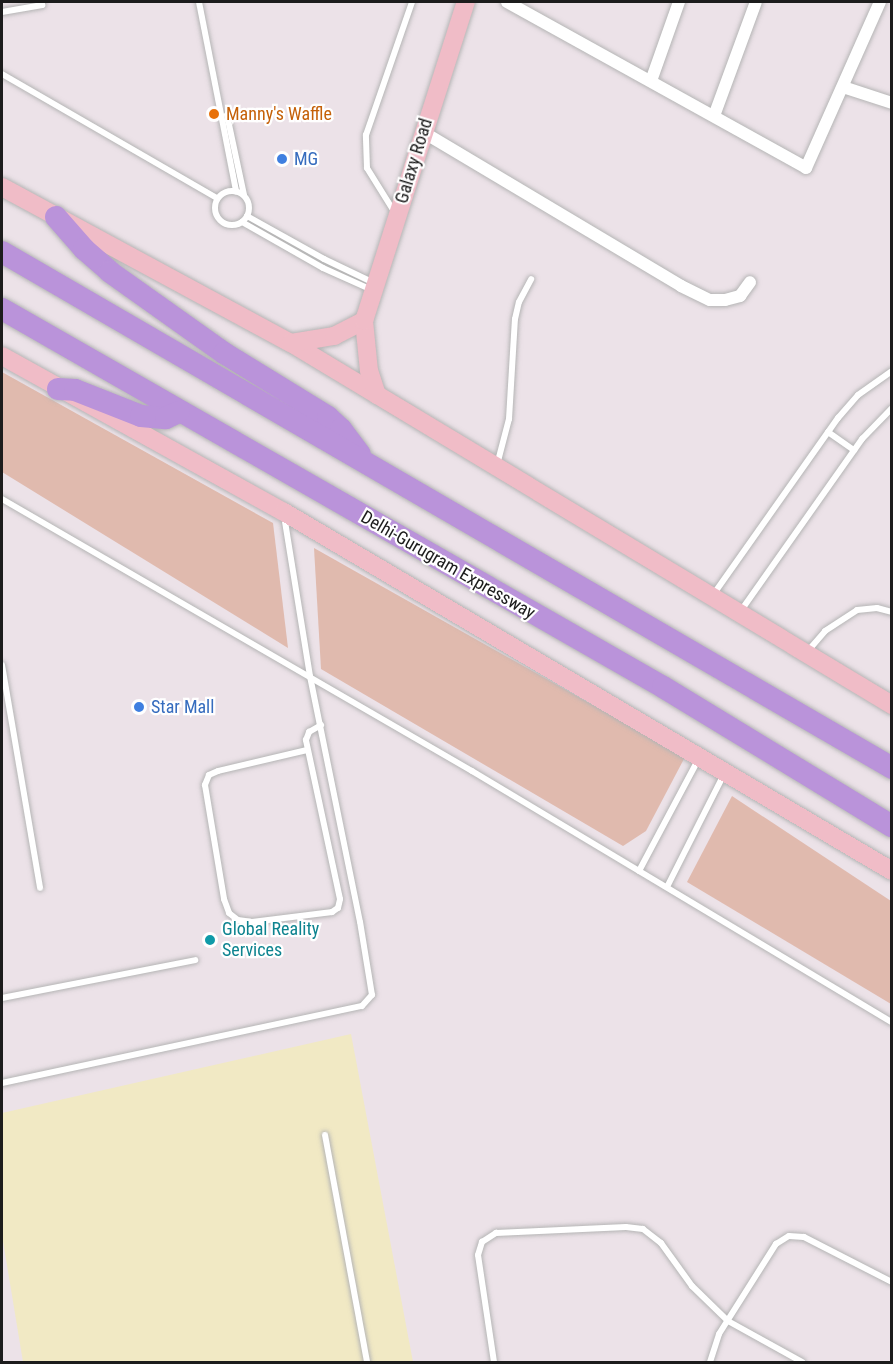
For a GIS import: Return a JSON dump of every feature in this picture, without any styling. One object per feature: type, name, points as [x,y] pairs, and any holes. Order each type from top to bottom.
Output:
[{"type":"highway","points":[[56,217],[84,249],[119,278],[224,354],[328,417],[341,429],[367,463]]},
{"type":"highway","points":[[2,252],[891,768]]},
{"type":"highway","name":"Delhi-Gurugram Expressway","points":[[2,309],[663,687],[891,826]]},
{"type":"highway","points":[[58,389],[75,390],[141,416],[166,418],[179,412]]},
{"type":"main road","name":"Galaxy Road","points":[[377,395],[369,371],[364,321],[466,2]]},
{"type":"main road","points":[[2,187],[291,343],[891,705]]},
{"type":"main road","points":[[291,343],[334,336],[364,321]]},
{"type":"main road","points":[[2,356],[284,512],[891,871]]},
{"type":"street","points":[[651,81],[679,2]]},
{"type":"street","points":[[714,116],[756,2]]},
{"type":"street","points":[[514,3],[806,168],[880,2]]},
{"type":"street","points":[[843,87],[891,103]]},
{"type":"street","points":[[423,132],[681,286],[710,300],[725,300],[740,296],[750,282]]},
{"type":"lane","points":[[2,12],[42,5],[42,2]]},
{"type":"lane","points":[[199,2],[236,191]]},
{"type":"lane","points":[[397,217],[367,168],[364,151],[366,135],[412,2]]},
{"type":"lane","points":[[2,74],[217,198]]},
{"type":"lane","points":[[227,115],[244,195],[249,206],[247,216],[242,222],[231,225],[220,220],[215,210],[217,198],[225,192],[236,191],[244,195]]},
{"type":"lane","points":[[247,216],[374,287]]},
{"type":"lane","points":[[242,222],[323,268],[374,287]]},
{"type":"lane","points":[[497,468],[509,419],[515,320],[519,302],[531,279]]},
{"type":"lane","points":[[713,596],[828,432],[858,394],[891,371]]},
{"type":"lane","points":[[740,612],[854,450],[891,408]]},
{"type":"lane","points":[[828,432],[854,450]]},
{"type":"lane","points":[[2,500],[310,676],[891,1022]]},
{"type":"lane","points":[[2,1083],[362,1006],[372,995],[310,676],[284,512]]},
{"type":"lane","points":[[806,653],[825,631],[858,610],[877,608],[891,612]]},
{"type":"lane","points":[[2,665],[40,888]]},
{"type":"lane","points":[[307,750],[218,771],[209,775],[204,785],[224,899],[229,913],[238,920],[252,922],[332,912],[338,908],[340,899],[307,750],[309,732],[321,725]]},
{"type":"lane","points":[[639,871],[698,758]]},
{"type":"lane","points":[[667,887],[724,774]]},
{"type":"lane","points":[[2,998],[195,960]]},
{"type":"lane","points":[[326,1135],[367,1362]]},
{"type":"lane","points":[[494,1362],[478,1255],[482,1242],[496,1233],[626,1227],[643,1229],[661,1243],[692,1286],[728,1321],[802,1362]]},
{"type":"lane","points":[[710,1362],[719,1334],[776,1244],[789,1236],[804,1237],[891,1282]]},
{"type":"shaded area","points":[[2,372],[273,523],[288,648],[2,472]]},
{"type":"shaded area","points":[[314,548],[685,757],[646,831],[623,846],[321,669]]},
{"type":"shaded area","points":[[732,796],[891,901],[891,1004],[687,882]]},
{"type":"shaded area","points":[[351,1034],[413,1362],[23,1362],[2,1235],[2,1113]]},
{"type":"place","name":"Manny's Waffle","points":[[214,114]]},
{"type":"place","name":"MG","points":[[282,159]]},
{"type":"place","name":"Star Mall","points":[[139,707]]},
{"type":"place","name":"Global Reality Services","points":[[210,940]]}]
